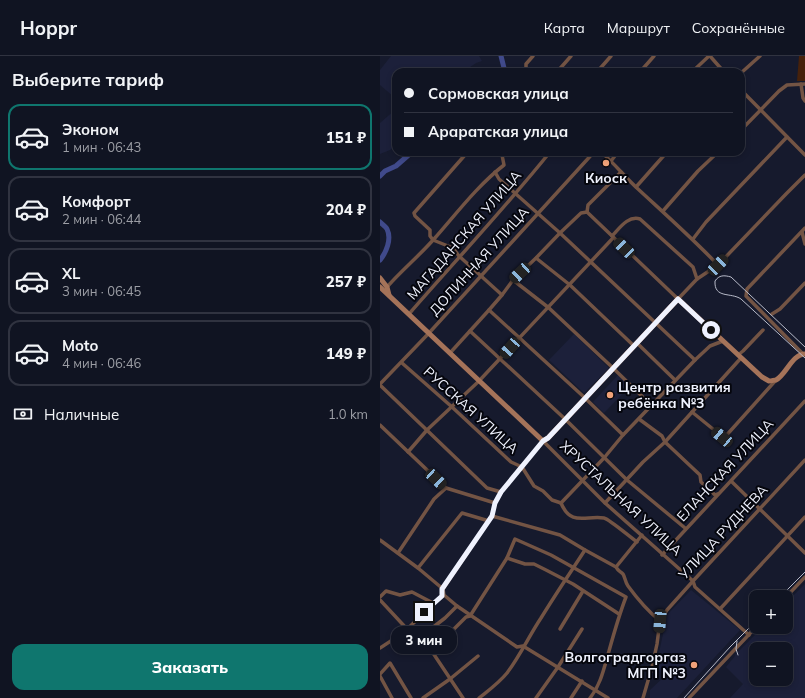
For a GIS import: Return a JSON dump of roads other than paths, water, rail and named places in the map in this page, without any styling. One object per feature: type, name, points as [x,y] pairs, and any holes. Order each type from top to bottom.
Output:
[{"type":"street","points":[[526,68],[526,64],[533,56]]},
{"type":"street","points":[[560,68],[571,56]]},
{"type":"street","points":[[600,68],[611,56]]},
{"type":"street","points":[[644,68],[654,56]]},
{"type":"street","points":[[696,68],[709,56],[720,68]]},
{"type":"street","points":[[745,69],[760,56]]},
{"type":"street","points":[[745,126],[779,91],[788,85],[803,84],[803,98],[805,101]]},
{"type":"street","points":[[745,94],[805,155]]},
{"type":"street","points":[[693,239],[706,222],[787,138]]},
{"type":"street","points":[[463,156],[414,213],[415,216],[430,230],[430,236],[433,240],[453,248],[459,256],[502,295]]},
{"type":"street","points":[[387,287],[433,240],[486,179],[504,165],[502,156]]},
{"type":"street","name":"МАГАДАНСКАЯ УЛИЦА","points":[[409,314],[459,256],[517,193],[547,156]]},
{"type":"street","name":"ДОЛИННАЯ УЛИЦА","points":[[380,385],[402,363],[537,212],[590,156]]},
{"type":"street","points":[[605,156],[636,187],[693,239],[718,265]]},
{"type":"street","points":[[611,161],[615,156]]},
{"type":"street","points":[[636,187],[663,156]]},
{"type":"street","points":[[663,211],[698,171],[714,156]]},
{"type":"street","points":[[495,172],[499,179],[517,193],[696,360]]},
{"type":"street","points":[[587,212],[588,205],[622,172]]},
{"type":"street","points":[[380,648],[407,629],[442,596],[442,589],[492,516],[495,503],[501,492],[543,441],[548,438],[697,279],[718,265],[805,175]]},
{"type":"street","points":[[450,353],[490,310],[513,280],[581,213],[587,212]]},
{"type":"street","points":[[587,212],[762,377],[770,381],[777,379]]},
{"type":"street","points":[[408,452],[427,430],[479,381],[591,263],[627,220],[635,218],[640,219],[693,267],[697,279]]},
{"type":"street","points":[[804,230],[805,244]]},
{"type":"street","points":[[692,412],[724,438],[789,366],[804,352],[746,296],[747,289],[804,230]]},
{"type":"street","points":[[536,258],[570,285],[675,380]]},
{"type":"street","points":[[380,278],[387,287],[389,296]]},
{"type":"street","points":[[513,280],[548,308],[651,405]]},
{"type":"street","points":[[772,314],[780,309],[805,283]]},
{"type":"street","name":"ХРУСТАЛЬНАЯ УЛИЦА","points":[[380,287],[543,441],[626,523],[642,535],[693,581],[695,587],[749,635]]},
{"type":"street","points":[[490,310],[623,435]]},
{"type":"street","points":[[605,503],[643,462],[666,442],[740,357],[743,351],[763,330]]},
{"type":"street","points":[[470,332],[565,419],[627,480],[685,528]]},
{"type":"street","points":[[561,503],[675,380],[710,346],[723,341]]},
{"type":"street","name":"РУССКАЯ УЛИЦА","points":[[402,363],[511,462],[522,467],[534,486],[543,491],[552,500],[561,503],[564,511],[578,519],[605,518],[637,542]]},
{"type":"street","points":[[380,385],[487,488],[501,492]]},
{"type":"street","name":"ЕЛАНСКАЯ УЛИЦА","points":[[662,554],[805,402]]},
{"type":"street","points":[[639,419],[662,436],[666,442],[700,475],[701,482],[715,495],[719,494]]},
{"type":"street","points":[[380,425],[446,488],[495,503]]},
{"type":"street","name":"УЛИЦА РУДНЕВА","points":[[660,621],[667,610],[693,581],[805,460]]},
{"type":"street","points":[[731,481],[805,552]]},
{"type":"street","points":[[398,553],[434,499],[446,488]]},
{"type":"street","points":[[418,568],[462,513],[489,521]]},
{"type":"street","points":[[492,516],[560,535],[616,567],[623,575],[627,585],[649,612],[660,621],[658,644],[643,698]]},
{"type":"street","points":[[720,609],[805,518]]},
{"type":"street","points":[[616,567],[642,535]]},
{"type":"street","points":[[431,650],[470,616],[507,558],[515,539],[574,567],[626,597],[619,614],[601,679],[590,698]]},
{"type":"street","points":[[380,540],[418,568],[442,589],[444,595],[470,616],[517,647],[523,646],[608,698]]},
{"type":"street","points":[[479,698],[506,674],[517,659],[523,646],[564,579],[585,550]]},
{"type":"street","points":[[507,558],[525,564],[534,564],[564,579],[619,614]]},
{"type":"street","points":[[793,590],[805,578]]},
{"type":"street","points":[[433,603],[412,592],[400,595],[386,591],[380,598],[407,629],[431,650],[463,698]]},
{"type":"street","points":[[560,629],[583,592]]},
{"type":"street","points":[[418,639],[445,618],[457,606]]},
{"type":"street","points":[[536,698],[582,629]]},
{"type":"street","points":[[689,698],[749,635]]},
{"type":"street","points":[[423,698],[450,679],[478,656]]},
{"type":"street","points":[[392,698],[380,675],[390,664],[411,698]]},
{"type":"street","points":[[571,698],[582,681]]},
{"type":"waterway","points":[[501,56],[504,68]]},
{"type":"waterway","points":[[380,176],[385,171],[396,166],[407,156]]},
{"type":"waterway","points":[[380,222],[387,229],[389,237],[386,250],[380,260]]},
{"type":"tram line","points":[[805,347],[731,277],[722,276],[715,281],[715,287],[720,293],[741,299],[805,358]]},
{"type":"tram line","points":[[787,590],[805,572]]},
{"type":"tram line","points":[[684,698],[749,628]]},
{"type":"tram line","points":[[737,641],[736,649],[738,655]]},
{"type":"place","name":"Киоск","points":[[606,163]]},
{"type":"place","name":"Центр развития ребёнка №3","points":[[610,395]]},
{"type":"place","name":"Волгоградгоргаз МГП №3","points":[[694,665]]}]
